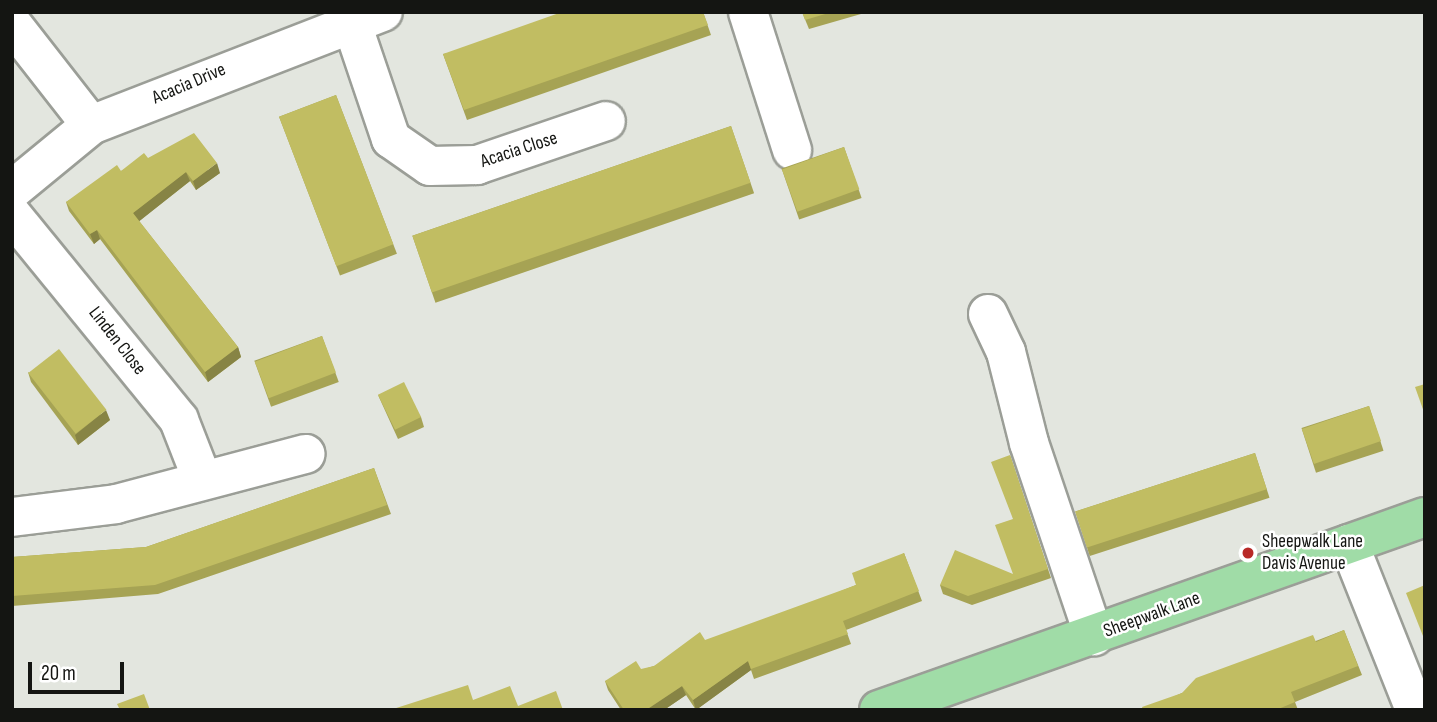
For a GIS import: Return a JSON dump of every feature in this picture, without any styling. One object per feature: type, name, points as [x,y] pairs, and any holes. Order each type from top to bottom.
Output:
[{"type":"main road","name":"Sheepwalk Lane","points":[[879,710],[1425,517]]},
{"type":"street","points":[[748,12],[792,150]]},
{"type":"street","name":"Acacia Close","points":[[361,16],[391,139],[430,166],[477,165],[606,121]]},
{"type":"street","name":"Acacia Drive","points":[[12,190],[91,125],[361,16]]},
{"type":"street","points":[[12,24],[91,125]]},
{"type":"street","name":"Linden Close","points":[[12,215],[179,419],[202,480]]},
{"type":"street","points":[[988,314],[1006,352],[1029,443],[1094,636]]},
{"type":"street","points":[[12,517],[116,504],[305,454]]},
{"type":"street","points":[[1349,544],[1416,710]]},
{"type":"building","points":[[562,12],[703,12],[708,25],[464,110],[443,54]]},
{"type":"building","points":[[802,12],[832,12],[805,20]]},
{"type":"building","points":[[336,95],[393,244],[336,266],[279,117]]},
{"type":"building","points":[[731,126],[751,183],[432,292],[412,236]]},
{"type":"building","points":[[194,133],[217,163],[193,181],[186,172],[133,213],[238,347],[205,372],[97,230],[90,234],[66,202],[117,165],[121,171],[144,153],[148,158]]},
{"type":"building","points":[[844,147],[859,189],[797,212],[782,170]]},
{"type":"building","points":[[322,336],[336,372],[269,398],[255,362]]},
{"type":"building","points":[[59,349],[106,410],[76,434],[28,373]]},
{"type":"building","points":[[404,382],[421,417],[395,430],[378,395]]},
{"type":"building","points":[[1425,384],[1425,415],[1415,387]]},
{"type":"building","points":[[1369,406],[1381,441],[1314,464],[1302,429]]},
{"type":"building","points":[[1255,453],[1267,489],[1087,548],[1075,511]]},
{"type":"building","points":[[1010,455],[1048,569],[968,596],[940,585],[955,550],[1013,574],[995,525],[1013,519],[991,462]]},
{"type":"building","points":[[374,468],[387,505],[155,585],[12,596],[12,557],[146,547]]},
{"type":"building","points":[[904,553],[919,591],[843,621],[848,634],[751,669],[748,661],[693,700],[682,686],[646,710],[624,710],[605,681],[636,661],[641,669],[654,666],[700,632],[705,640],[856,585],[852,573]]},
{"type":"building","points":[[1425,585],[1425,636],[1423,636],[1406,593]]},
{"type":"building","points":[[1344,630],[1358,666],[1291,692],[1295,702],[1276,710],[1143,710],[1142,707],[1182,693],[1196,678],[1313,635],[1316,642]]},
{"type":"building","points":[[468,685],[473,700],[510,686],[518,706],[556,691],[563,710],[390,710]]},
{"type":"building","points":[[144,694],[150,710],[120,710],[117,704]]},
{"type":"place","name":"Sheepwalk Lane Davis Avenue","points":[[1248,553]]}]
